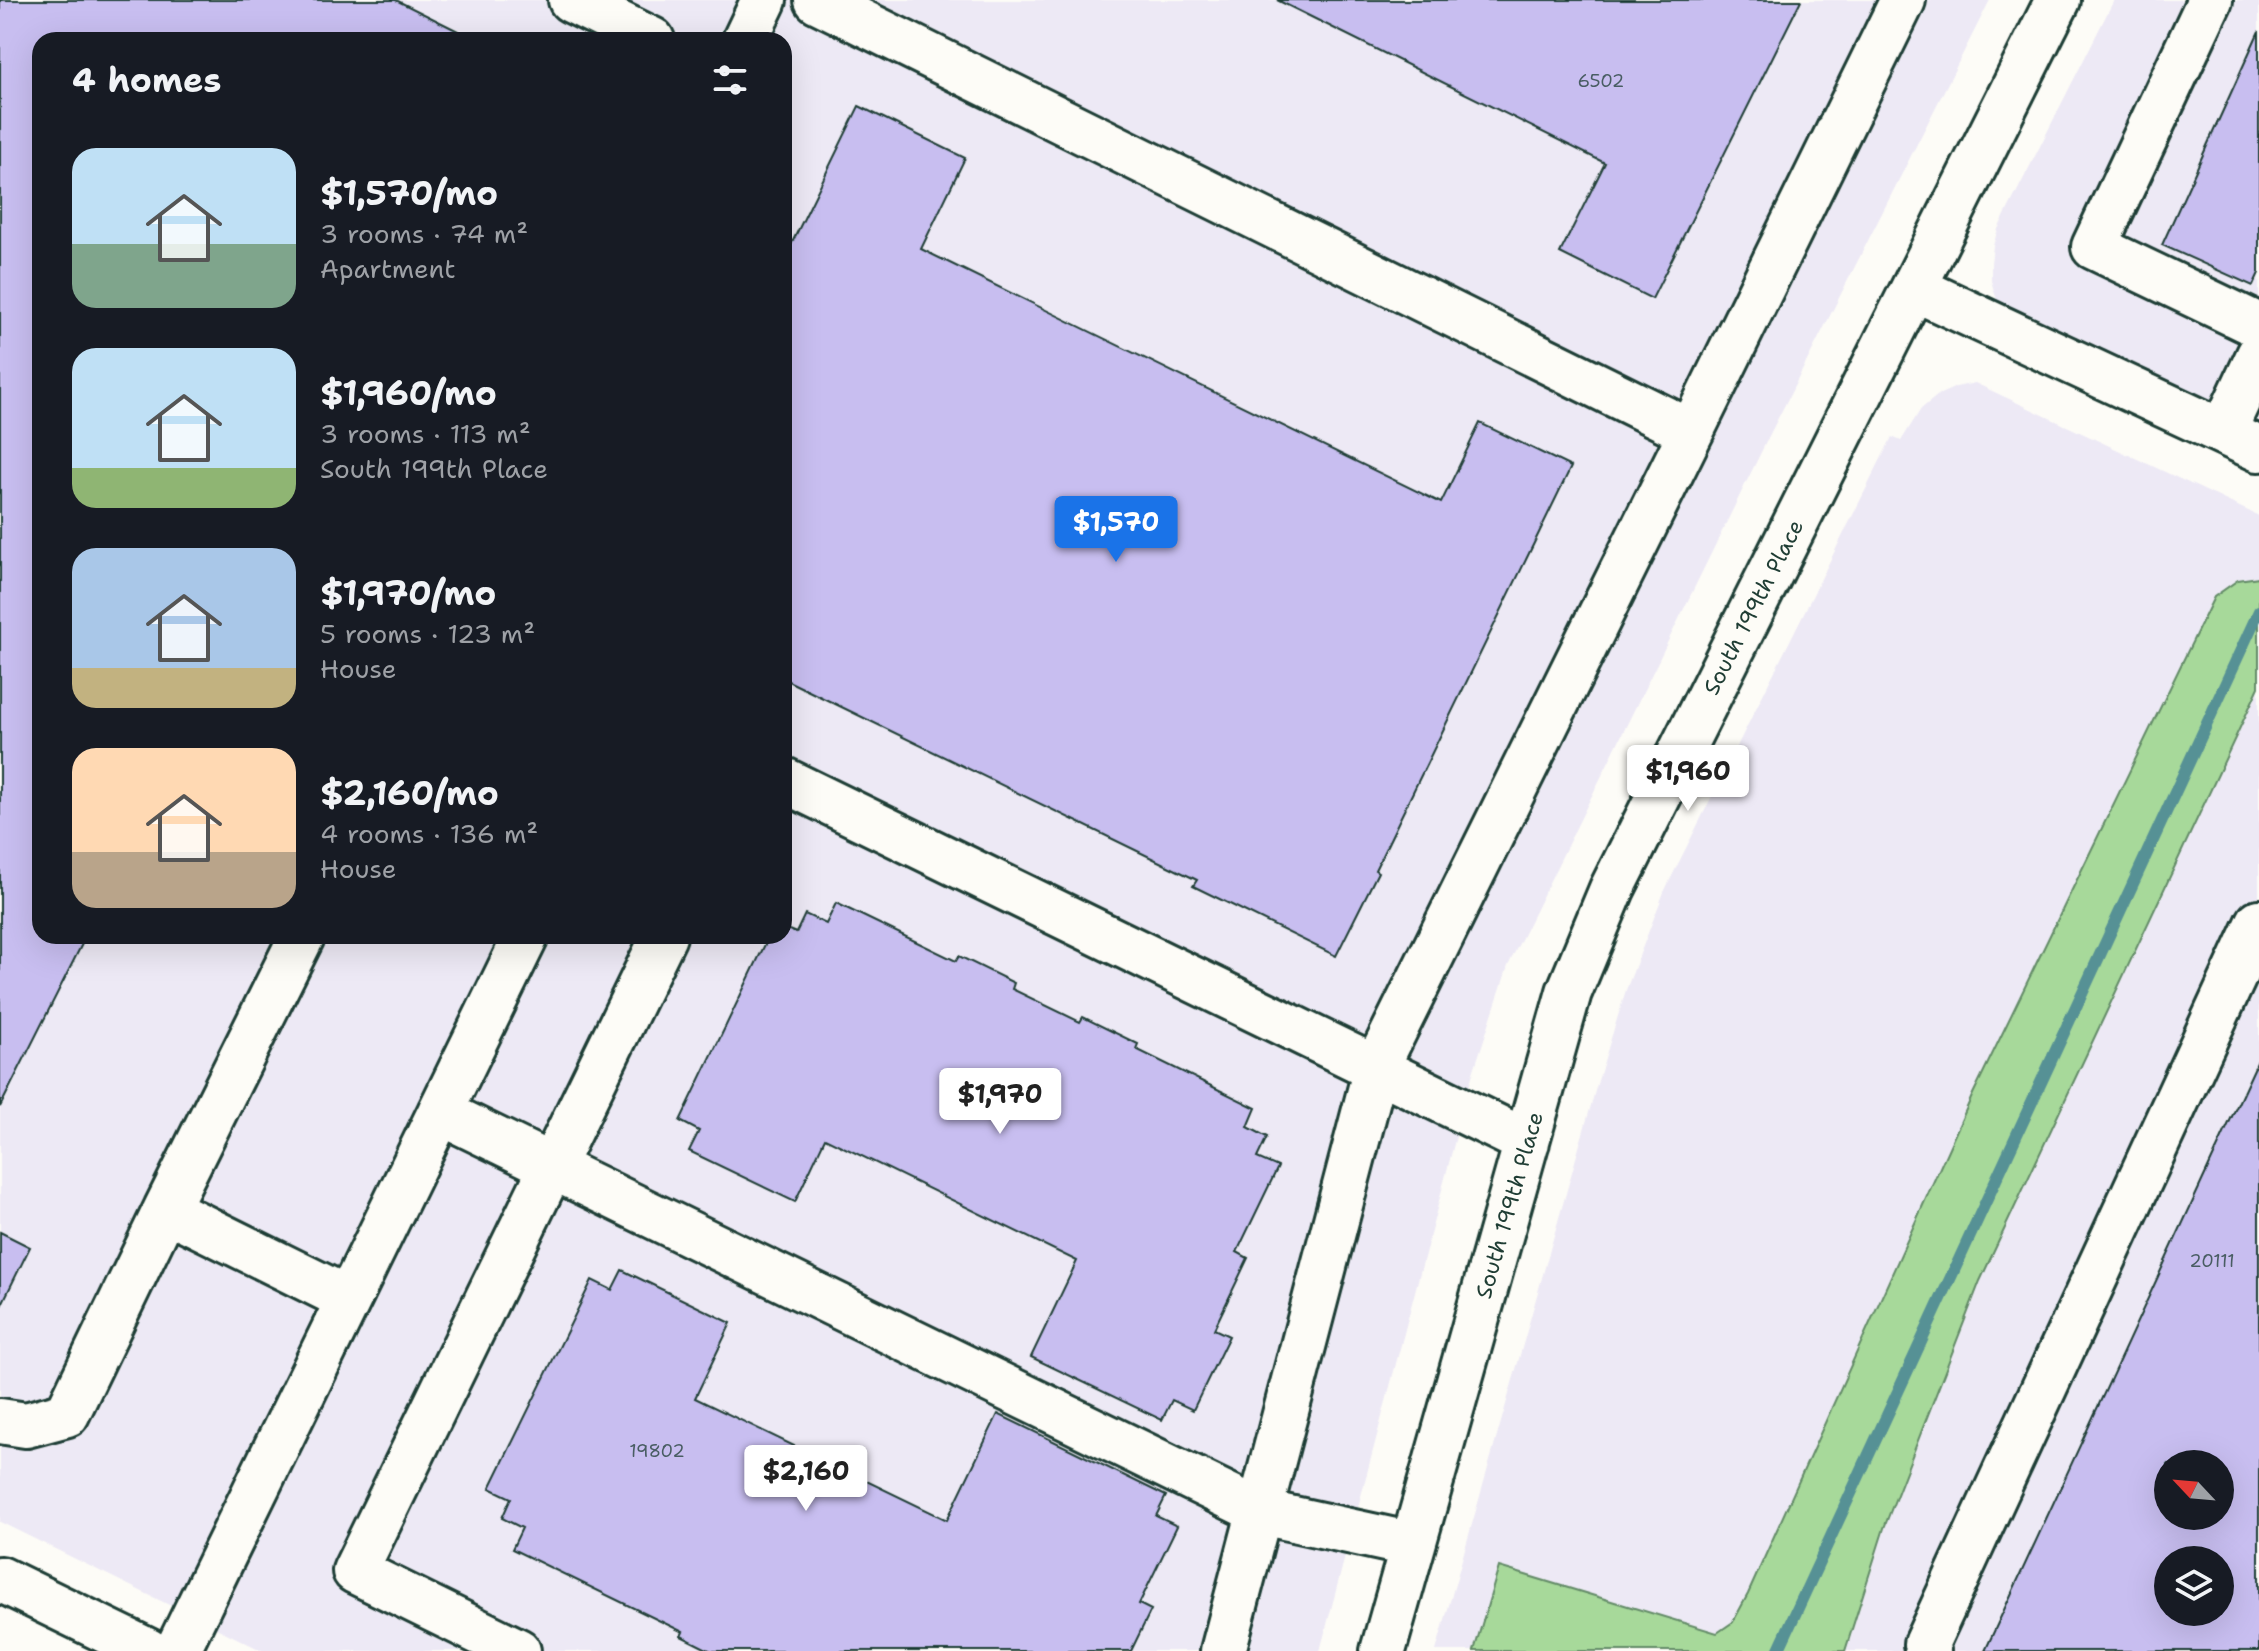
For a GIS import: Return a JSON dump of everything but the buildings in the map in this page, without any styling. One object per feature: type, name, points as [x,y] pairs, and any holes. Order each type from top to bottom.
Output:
[{"type":"street","points":[[571,0],[636,32]]},
{"type":"street","points":[[749,32],[764,0]]},
{"type":"street","points":[[817,0],[1691,432]]},
{"type":"street","points":[[1223,1651],[1376,1068],[1903,0]]},
{"type":"street","name":"South 199th Place","points":[[1383,1651],[1569,992],[1612,889],[2058,0]]},
{"type":"street","points":[[2210,0],[2094,247],[2259,326]]},
{"type":"street","points":[[1914,288],[2241,440],[2259,355]]},
{"type":"street","points":[[792,784],[1527,1142]]},
{"type":"street","points":[[1928,1651],[1926,1644],[2259,922]]},
{"type":"street","points":[[0,1421],[26,1425],[67,1414],[298,944]]},
{"type":"street","points":[[177,1651],[522,944]]},
{"type":"street","points":[[518,1651],[355,1571],[660,944]]},
{"type":"street","points":[[440,1112],[1261,1512],[1413,1545]]},
{"type":"street","points":[[166,1209],[348,1299]]},
{"type":"street","points":[[0,1579],[148,1651]]},
{"type":"shaded area","points":[[0,0],[1990,0],[1771,432],[1508,966],[1472,1076],[1320,1651],[263,1651],[0,1522]]},
{"type":"shaded area","points":[[2114,0],[2259,0],[2259,440],[2003,312],[1996,297],[1991,281],[1991,263],[1998,229]]},
{"type":"shaded area","points":[[1975,383],[2259,516],[2259,1651],[1436,1651],[1597,1084],[1626,990],[1664,892],[1892,437],[1901,441],[1921,409],[1938,395]]},
{"type":"green space","points":[[2259,577],[2259,687],[1980,1281],[1884,1528],[1845,1651],[1474,1651],[1499,1567],[1717,1633],[1733,1622],[1973,1094],[2214,597],[2238,580]]},
{"type":"waterway","points":[[1778,1651],[2259,611]]}]
